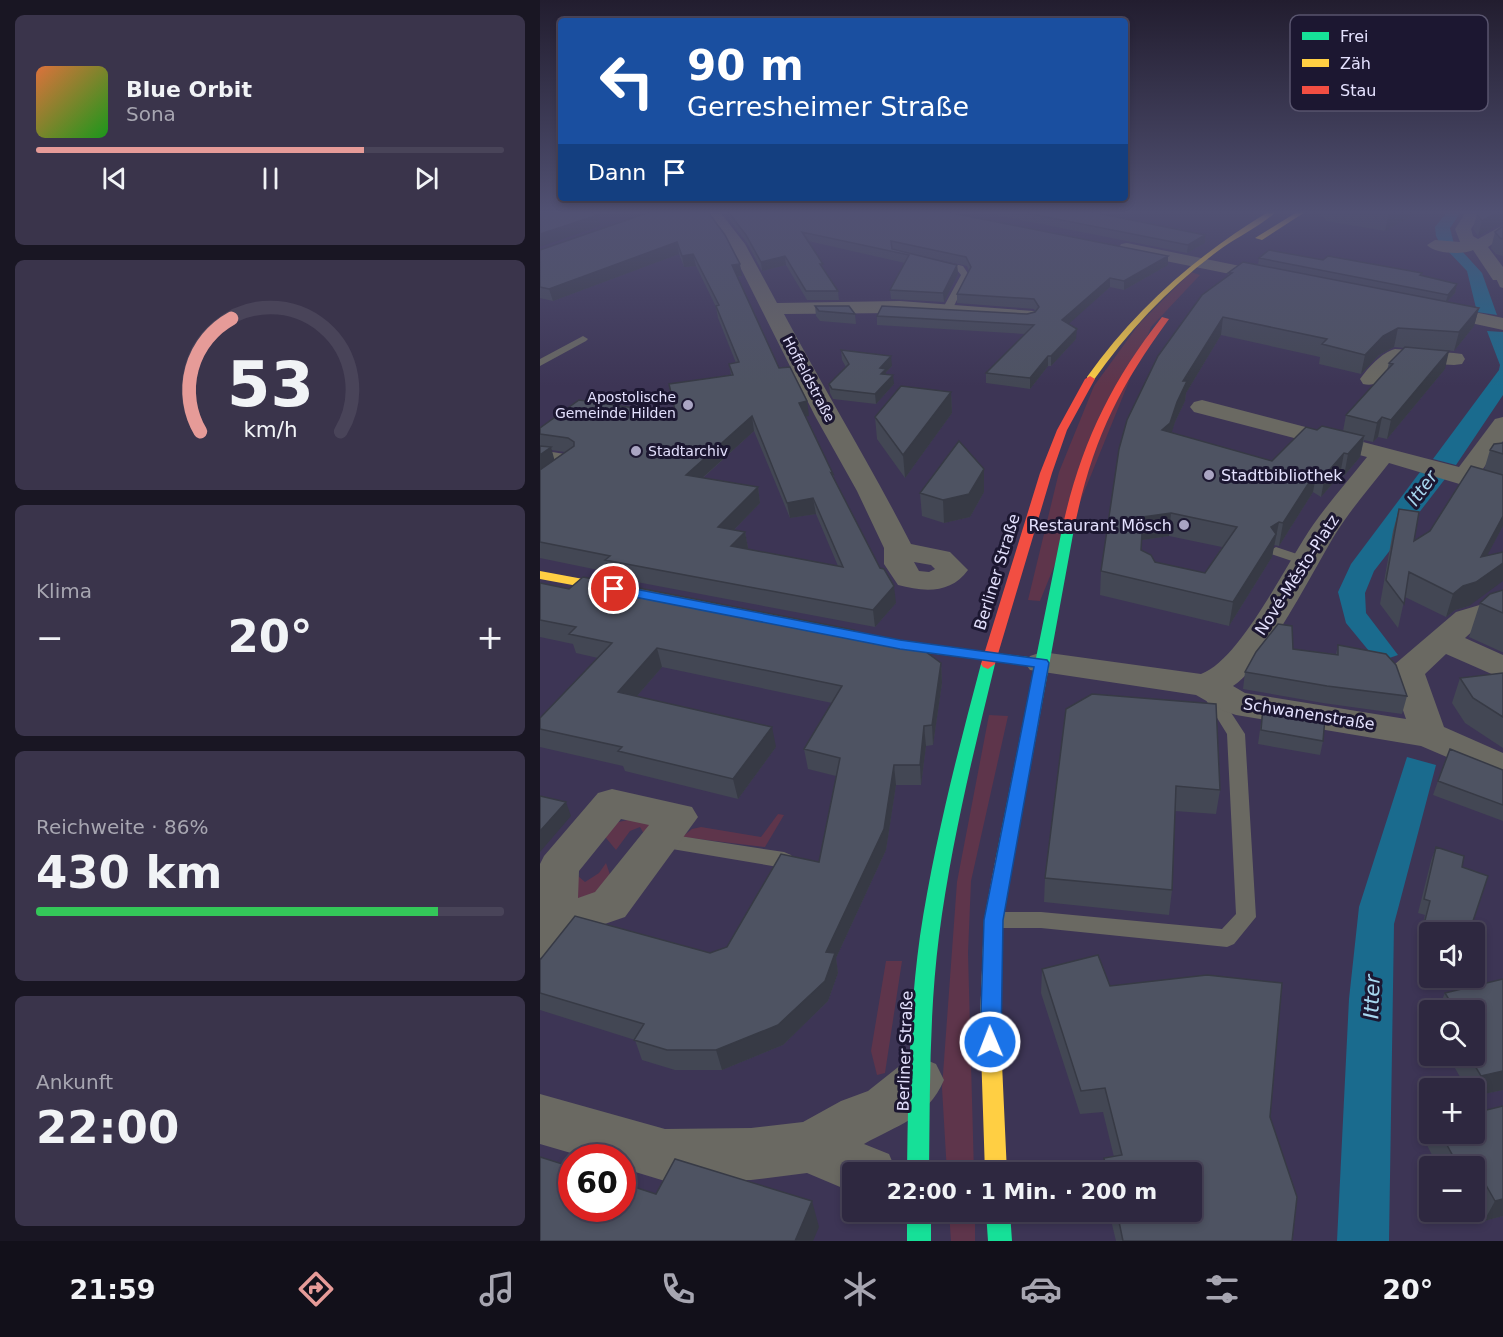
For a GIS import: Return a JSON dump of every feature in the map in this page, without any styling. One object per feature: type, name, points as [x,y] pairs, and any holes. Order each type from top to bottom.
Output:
[{"type":"main road","name":"Berliner Straße","points":[[918,1162],[920,1042],[928,947],[940,875],[988,656],[1050,461],[1083,391],[1136,319],[1206,270]]},
{"type":"main road","points":[[996,1162],[990,1020],[993,920],[1070,520],[1095,433],[1119,383],[1139,350],[1174,308]]},
{"type":"main road","points":[[540,575],[632,592]]},
{"type":"main road","points":[[797,625],[912,647],[1042,663]]},
{"type":"main road","points":[[919,1222],[919,1241]]},
{"type":"main road","points":[[999,1222],[1000,1241]]},
{"type":"street","name":"Hoffeldstraße","points":[[751,270],[827,416],[870,491],[898,551]]},
{"type":"street","points":[[1213,270],[1291,281]]},
{"type":"street","points":[[772,309],[874,305],[948,308],[1027,315]]},
{"type":"street","points":[[1420,307],[1503,324]]},
{"type":"street","points":[[1371,379],[1395,355],[1454,359]]},
{"type":"street","points":[[1202,407],[1323,440],[1424,464],[1503,489]]},
{"type":"street","points":[[1457,474],[1499,431]]},
{"type":"street","name":"Nové-Město-Platz","points":[[1204,685],[1222,678],[1234,669],[1261,632],[1290,556],[1325,528],[1382,455]]},
{"type":"street","points":[[1429,735],[1407,672],[1467,619],[1503,607]]},
{"type":"street","points":[[1442,640],[1503,669]]},
{"type":"street","name":"Schwanenstraße","points":[[1042,663],[1204,685],[1236,703],[1429,735],[1503,768]]},
{"type":"street","points":[[612,803],[678,818],[610,905],[548,931],[559,867],[612,803]]},
{"type":"street","points":[[540,1119],[665,1155],[751,1154],[808,1147],[859,1119],[886,1108],[919,1080]]},
{"type":"street","points":[[808,1147],[844,1162]]},
{"type":"lane","points":[[948,308],[965,275],[961,270]]},
{"type":"lane","points":[[540,363],[583,339]]},
{"type":"lane","points":[[540,454],[571,459],[540,482]]},
{"type":"lane","points":[[993,920],[1041,920],[1227,939],[1246,917],[1236,734],[1204,685]]},
{"type":"lane","points":[[660,840],[784,860]]},
{"type":"shaded area","points":[[1191,272],[1200,275],[1151,327],[1040,601],[1028,600],[1059,472],[1094,386],[1139,324]]},
{"type":"shaded area","points":[[989,715],[1008,716],[971,881],[968,953],[974,1162],[946,1162],[942,1088],[957,882]]},
{"type":"shaded area","points":[[778,814],[784,815],[765,847],[682,837],[692,829],[701,827],[761,837]]},
{"type":"shaded area","points":[[636,818],[650,825],[649,843],[640,827],[630,831],[616,850],[602,833],[610,824]]},
{"type":"shaded area","points":[[606,863],[615,889],[577,908],[571,870],[585,882],[599,873]]},
{"type":"shaded area","points":[[886,961],[902,961],[885,1073],[877,1075],[871,1051]]},
{"type":"shaded area","points":[[950,1222],[975,1222],[975,1241],[951,1241]]},
{"type":"water","points":[[1479,270],[1482,273],[1497,315],[1477,312],[1467,271]]},
{"type":"water","points":[[1487,331],[1503,332],[1503,395],[1456,465],[1433,459],[1499,370],[1500,365]]},
{"type":"water","name":"Itter","points":[[1420,472],[1445,479],[1374,571],[1365,593],[1366,613],[1398,655],[1378,662],[1346,623],[1338,592],[1351,564]]},
{"type":"water","name":"Itter","points":[[1407,757],[1436,765],[1394,924],[1389,1241],[1337,1241],[1349,999],[1359,907]]},
{"type":"building","points":[[540,270],[601,270],[549,289],[540,287]]},
{"type":"building","points":[[701,270],[734,270],[779,368],[790,367],[807,401],[799,403],[833,474],[831,473],[880,568],[884,569],[894,586],[873,610],[605,560],[610,556],[540,542],[540,470],[574,446],[574,442],[568,438],[540,434],[540,428],[579,400],[676,414],[669,384],[733,375],[729,364],[739,362],[716,306],[719,305]],"holes":[[[752,416],[787,503],[813,498],[843,567],[731,546],[745,532],[718,527],[758,487],[686,475]]]},
{"type":"building","points":[[793,270],[824,270],[838,291],[806,291]]},
{"type":"building","points":[[901,270],[955,270],[943,293],[890,290]]},
{"type":"building","points":[[969,270],[1144,270],[1124,281],[1110,278],[1062,320],[1077,329],[1051,356],[1048,356],[1030,378],[986,373],[1034,325],[877,316],[882,306],[1027,314],[1035,312],[1039,307],[1034,299],[957,294]]},
{"type":"building","points":[[1232,270],[1284,270],[1479,308],[1459,332],[1398,328],[1383,336],[1365,355],[1322,344],[1327,339],[1223,317],[1183,381],[1187,381],[1170,423],[1162,430],[1272,461],[1306,427],[1317,430],[1322,426],[1364,436],[1348,454],[1344,453],[1325,475],[1317,470],[1283,523],[1279,522],[1271,527],[1276,534],[1233,602],[1101,571],[1119,449],[1127,420],[1158,356],[1202,295],[1232,273],[1228,273]],"holes":[[[1171,513],[1237,527],[1205,573],[1155,562],[1151,555],[1141,550],[1143,517]]]},
{"type":"building","points":[[1320,270],[1405,270],[1422,273],[1420,275],[1457,284],[1448,295]]},
{"type":"building","points":[[815,306],[849,306],[855,314],[819,311]]},
{"type":"building","points":[[1405,347],[1449,351],[1391,420],[1382,417],[1377,423],[1346,415],[1393,364],[1389,363]]},
{"type":"building","points":[[841,350],[891,356],[880,368],[886,369],[881,374],[893,375],[875,394],[832,389],[829,384],[849,364]]},
{"type":"building","points":[[901,386],[951,392],[903,455],[875,417]]},
{"type":"building","points":[[959,441],[984,469],[969,494],[943,500],[920,493]]},
{"type":"building","points":[[1503,443],[1503,454],[1490,450],[1494,444]]},
{"type":"building","points":[[540,446],[551,447],[540,455]]},
{"type":"building","points":[[1471,466],[1503,475],[1503,516],[1481,557],[1503,552],[1503,563],[1476,582],[1463,586],[1453,594],[1409,572],[1404,604],[1386,580],[1399,509],[1419,512],[1414,541],[1430,531]]},
{"type":"building","points":[[583,577],[854,630],[848,638],[926,652],[941,663],[932,725],[924,726],[920,765],[894,765],[884,829],[826,952],[835,953],[825,981],[778,1025],[716,1050],[667,1050],[634,1040],[644,1024],[540,993],[540,960],[575,916],[710,953],[727,947],[781,854],[819,862],[840,758],[804,749],[842,686],[657,648],[618,692],[772,727],[733,779],[618,751],[622,747],[540,729],[540,718],[612,643],[569,634],[576,627],[540,620],[540,583],[569,589]]},
{"type":"building","points":[[1503,590],[1503,613],[1480,603],[1490,594]]},
{"type":"building","points":[[1278,624],[1292,626],[1293,649],[1338,655],[1338,645],[1386,654],[1396,665],[1407,696],[1327,686],[1245,672],[1256,652]]},
{"type":"building","points":[[1503,673],[1503,717],[1473,698],[1460,678]]},
{"type":"building","points":[[1092,694],[1216,704],[1220,790],[1176,786],[1172,890],[1045,878],[1066,709]]},
{"type":"building","points":[[1263,708],[1325,718],[1323,741],[1261,730]]},
{"type":"building","points":[[1450,749],[1503,770],[1503,805],[1438,781]]},
{"type":"building","points":[[540,796],[566,802],[540,831]]},
{"type":"building","points":[[1436,847],[1464,856],[1462,867],[1488,876],[1473,922],[1425,922],[1430,901],[1424,899]]},
{"type":"building","points":[[1098,955],[1110,986],[1207,975],[1282,983],[1270,1117],[1297,1197],[1292,1241],[1123,1241],[1119,1222],[1202,1222],[1202,1162],[1105,1162],[1104,1158],[1122,1155],[1105,1088],[1081,1091],[1042,969]]},
{"type":"building","points":[[1503,979],[1503,1071],[1481,1076],[1475,1066],[1485,1066],[1485,1000],[1449,1000],[1445,993],[1466,988],[1485,988],[1485,983]]},
{"type":"building","points":[[1503,1106],[1503,1199],[1495,1201],[1485,1183],[1485,1156],[1453,1156],[1446,1144],[1485,1144],[1485,1110]]},
{"type":"building","points":[[540,1157],[558,1163],[558,1222],[636,1222],[636,1188],[656,1194],[675,1159],[812,1201],[795,1241],[540,1241]]},
{"type":"traffic: fast","points":[[1005,857],[1068,529]]},
{"type":"traffic: fast","points":[[810,628],[912,647],[1042,663]]},
{"type":"traffic: fast","points":[[918,1162],[921,1026],[935,898],[950,820],[988,664]]},
{"type":"traffic: fast","points":[[919,1222],[919,1241]]},
{"type":"traffic: fast","points":[[999,1222],[1000,1241]]},
{"type":"traffic: slow","points":[[1090,379],[1128,329],[1149,306],[1189,270]]},
{"type":"traffic: slow","points":[[540,575],[621,590]]},
{"type":"traffic: slow","points":[[996,1162],[990,1020],[993,920],[1005,857]]},
{"type":"traffic: jam","points":[[1068,529],[1082,472],[1115,392],[1165,319]]},
{"type":"traffic: jam","points":[[988,664],[1046,473],[1062,430],[1090,379]]},
{"type":"place","name":"Apostolische Gemeinde Hilden","points":[[688,405]]},
{"type":"place","name":"Stadtarchiv","points":[[636,451]]},
{"type":"place","name":"Stadtbibliothek","points":[[1209,475]]},
{"type":"place","name":"Restaurant Mösch","points":[[1184,525]]},
{"type":"route","points":[[614,589],[900,645],[1042,663],[993,920],[990,1042]]}]
